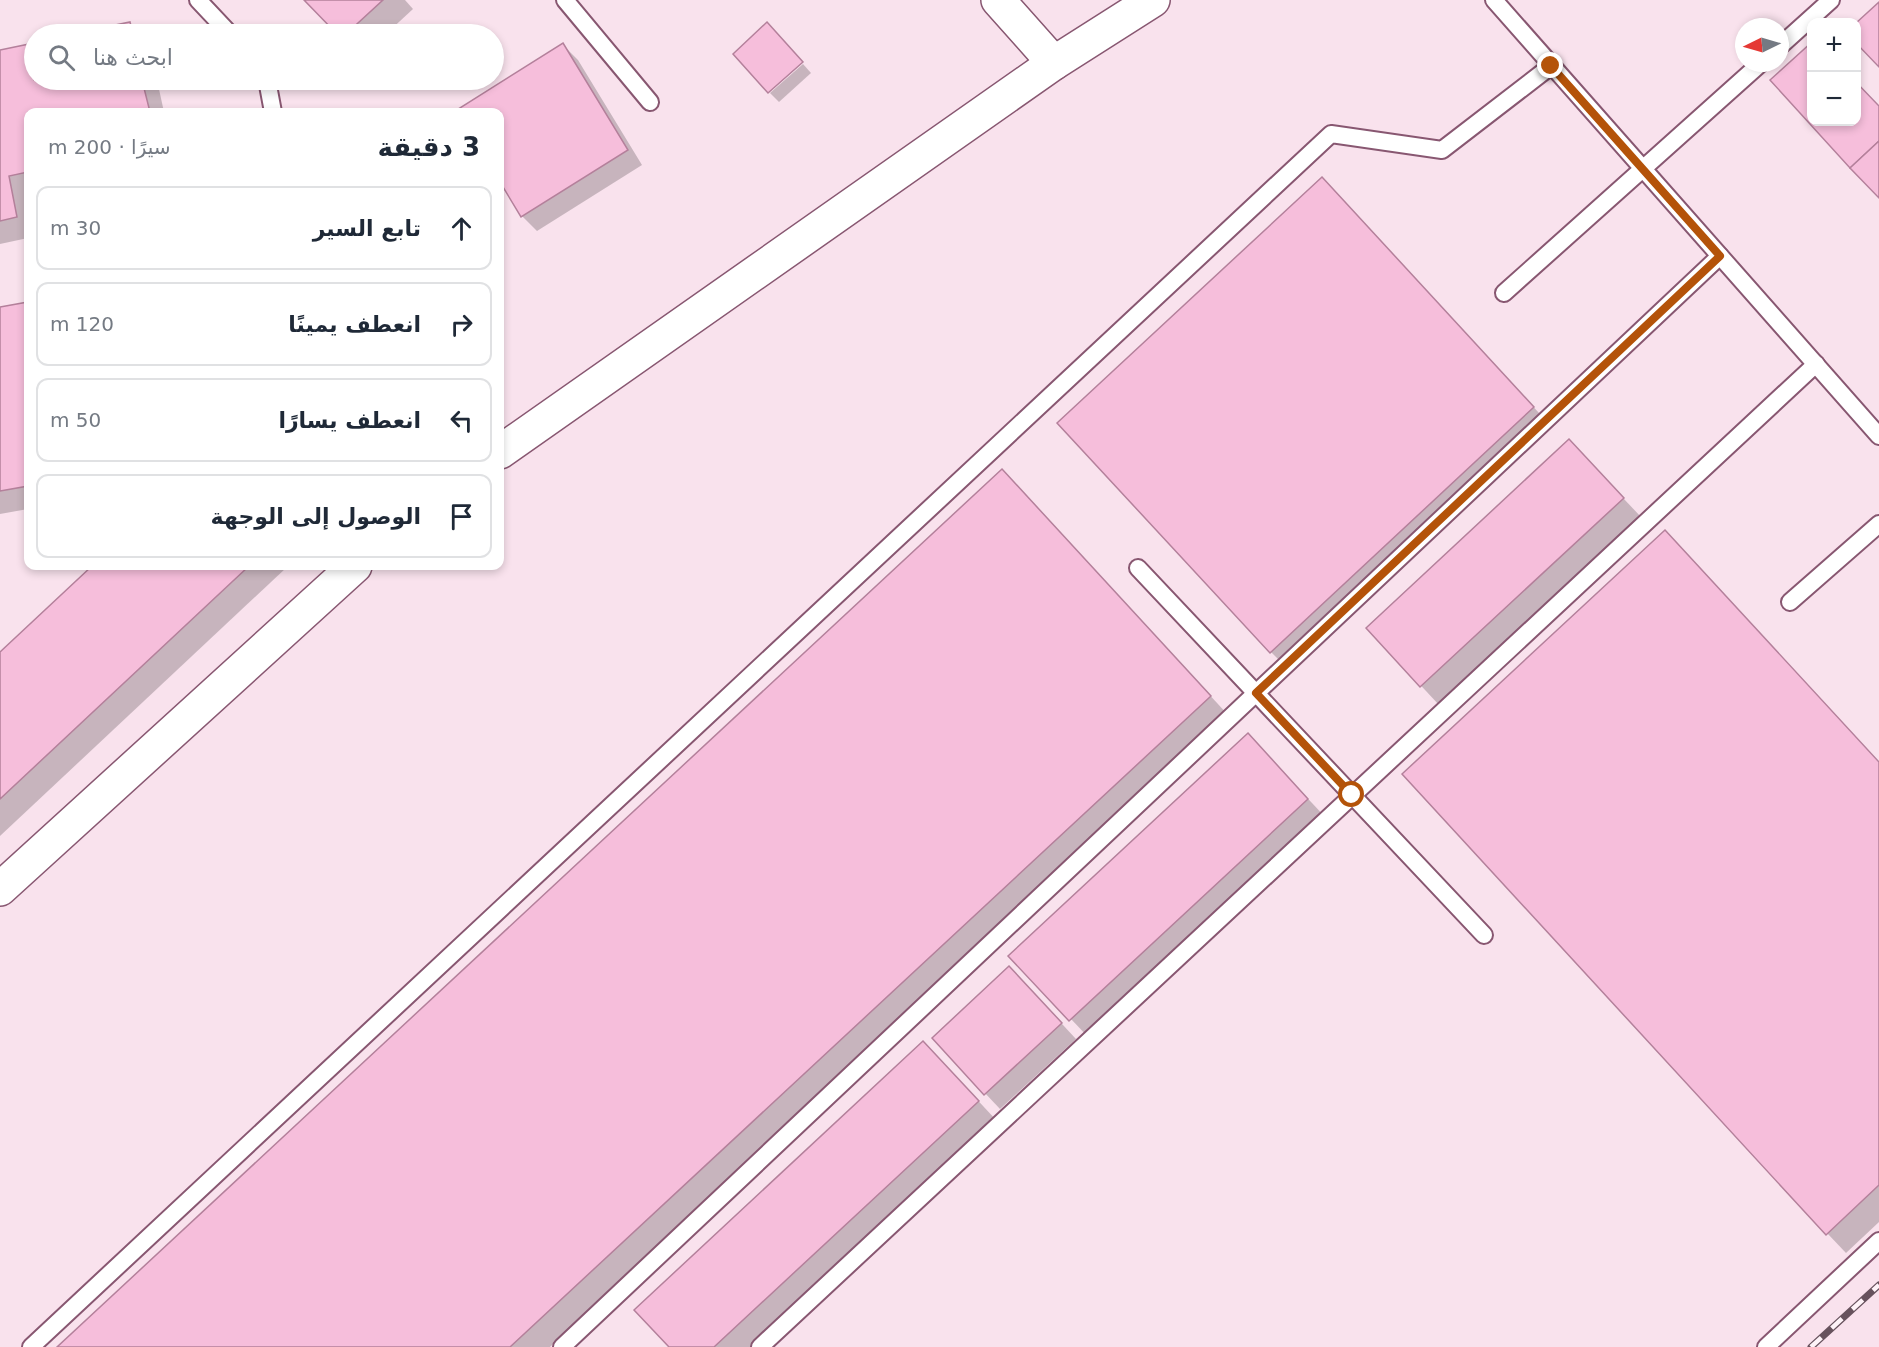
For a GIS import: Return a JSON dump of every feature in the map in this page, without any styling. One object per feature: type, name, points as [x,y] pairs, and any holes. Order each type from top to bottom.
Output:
[{"type":"street","points":[[998,0],[1054,63]]},
{"type":"street","points":[[504,449],[1054,63],[1153,0]]},
{"type":"street","points":[[0,890],[351,570]]},
{"type":"lane","points":[[198,0],[221,24]]},
{"type":"lane","points":[[565,0],[650,102]]},
{"type":"lane","points":[[1494,0],[1879,435]]},
{"type":"lane","points":[[1789,38],[1831,0]]},
{"type":"lane","points":[[31,1347],[1331,134],[1442,150],[1551,66]]},
{"type":"lane","points":[[1504,293],[1751,72]]},
{"type":"lane","points":[[269,90],[272,108]]},
{"type":"lane","points":[[562,1347],[1720,256]]},
{"type":"lane","points":[[760,1347],[1816,364]]},
{"type":"lane","points":[[1790,602],[1879,524]]},
{"type":"lane","points":[[1138,568],[1484,935]]},
{"type":"lane","points":[[1766,1347],[1879,1241]]},
{"type":"building","points":[[304,0],[383,0],[357,24],[327,24]]},
{"type":"building","points":[[1879,2],[1879,67],[1861,48],[1861,18]]},
{"type":"building","points":[[767,22],[803,62],[768,93],[733,54]]},
{"type":"building","points":[[563,43],[628,150],[521,217],[504,189],[504,108],[460,108],[488,90],[504,90],[504,80]]},
{"type":"building","points":[[24,45],[24,90],[144,90],[149,108],[24,108],[24,173],[9,176],[17,217],[0,221],[0,50]]},
{"type":"building","points":[[1807,47],[1807,121],[1770,80],[1779,72],[1789,72],[1789,63]]},
{"type":"building","points":[[1861,87],[1879,106],[1879,141],[1850,168],[1812,126],[1861,126]]},
{"type":"building","points":[[1879,141],[1879,198],[1850,168]]},
{"type":"building","points":[[1322,177],[1534,407],[1270,653],[1057,423]]},
{"type":"building","points":[[24,303],[24,487],[0,491],[0,307]]},
{"type":"building","points":[[1569,439],[1624,498],[1420,687],[1366,628]]},
{"type":"building","points":[[1002,469],[1211,696],[510,1347],[57,1347]]},
{"type":"building","points":[[1665,530],[1879,762],[1879,1185],[1826,1235],[1402,774]]},
{"type":"building","points":[[88,570],[245,570],[0,799],[0,652]]},
{"type":"building","points":[[1248,733],[1308,799],[1069,1021],[1008,956]]},
{"type":"building","points":[[1009,966],[1062,1023],[984,1095],[932,1038]]},
{"type":"building","points":[[923,1041],[979,1101],[714,1347],[669,1347],[634,1310]]},
{"type":"railway","points":[[1811,1347],[1879,1285]]},
{"type":"route","points":[[1352,795],[1256,693],[1720,256],[1551,66]]}]
